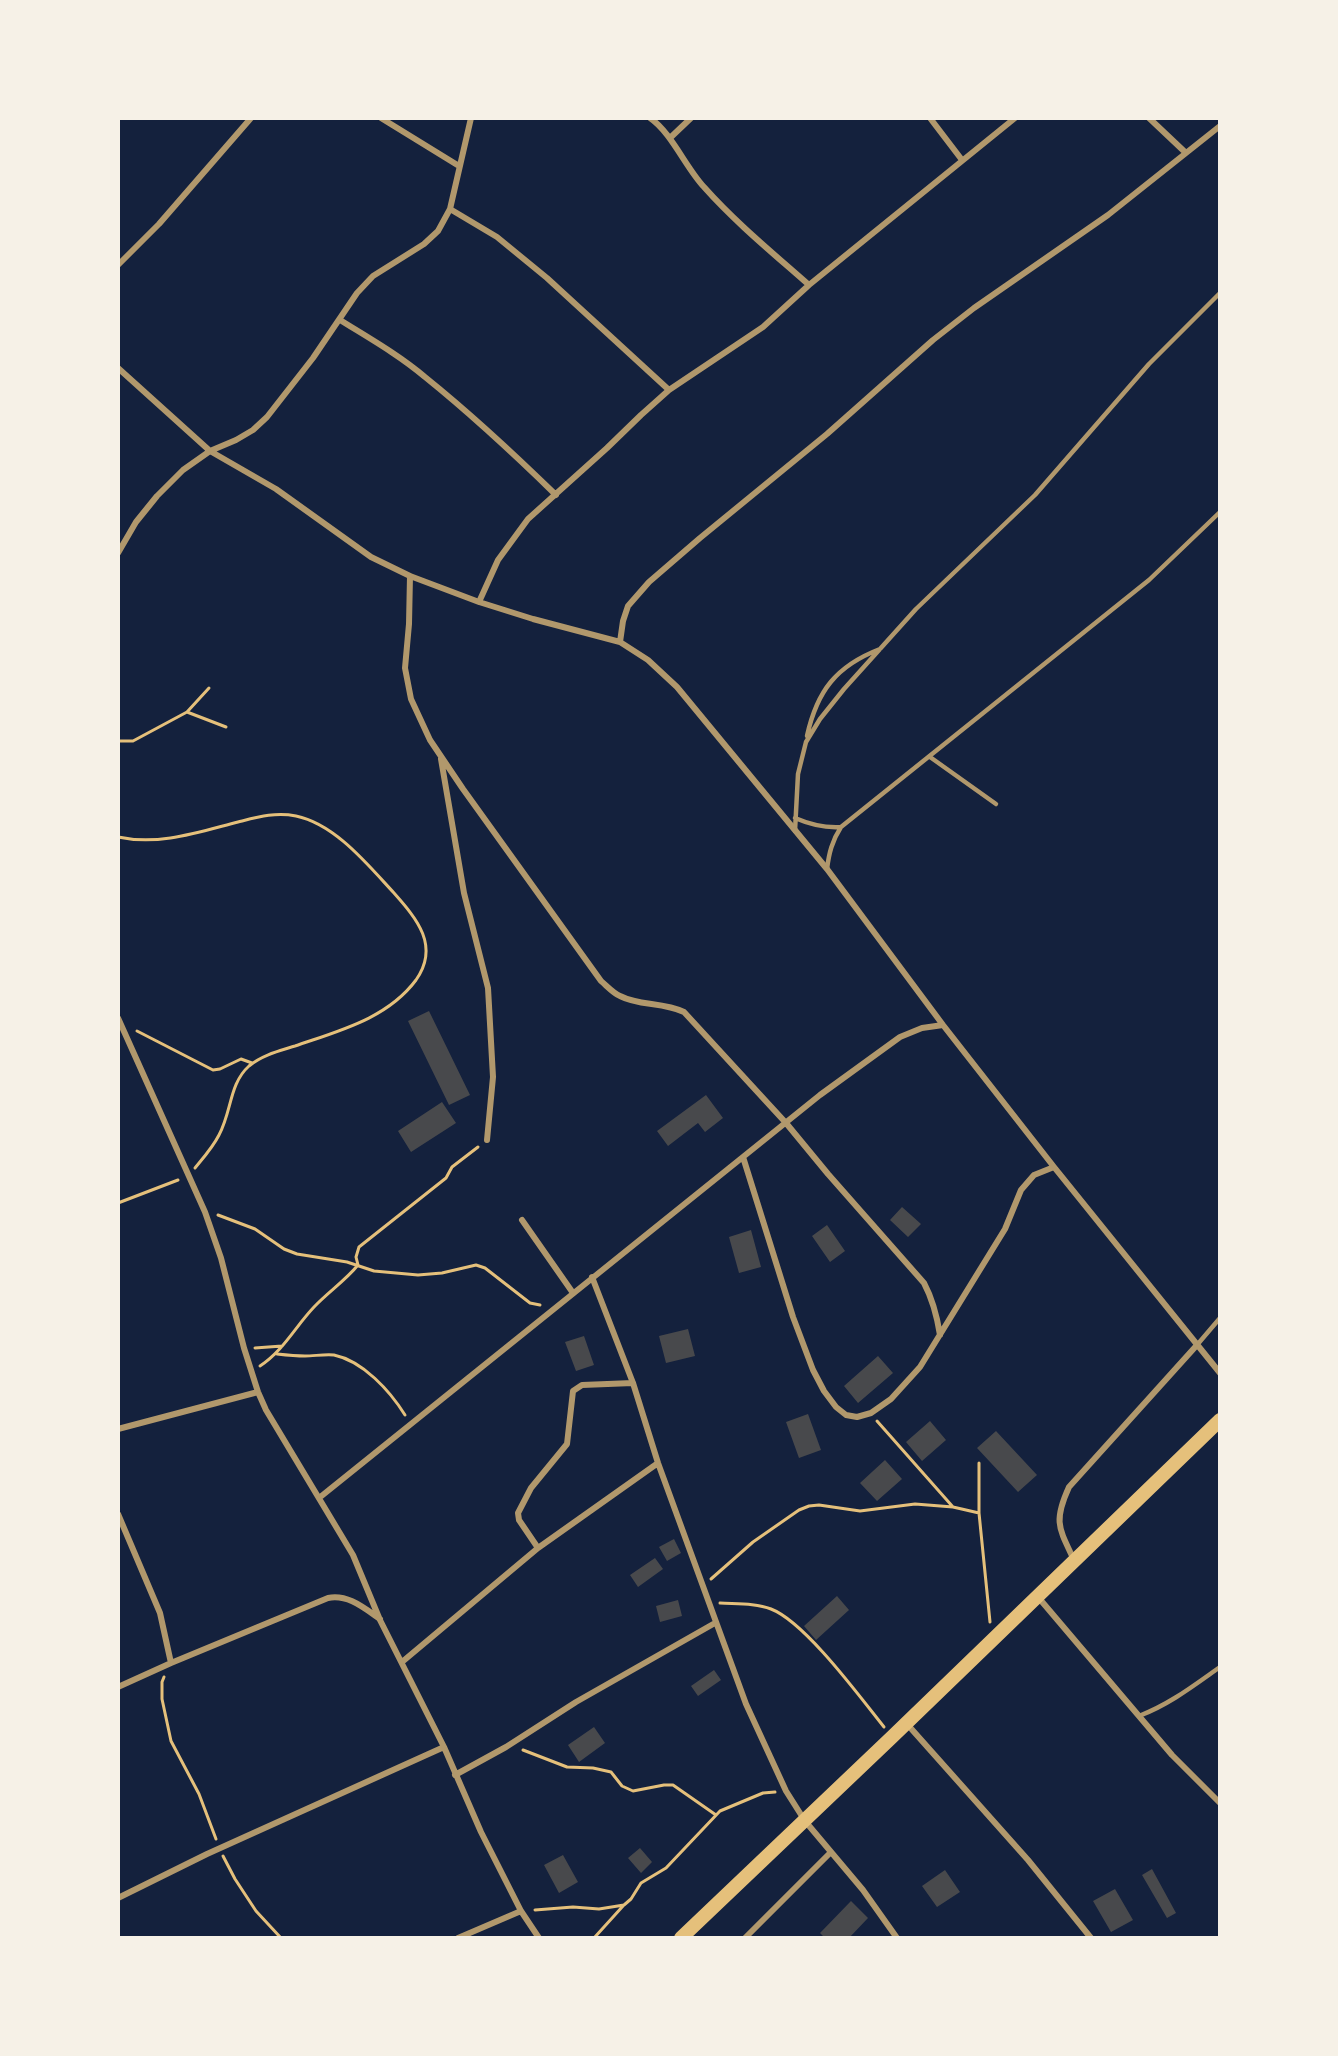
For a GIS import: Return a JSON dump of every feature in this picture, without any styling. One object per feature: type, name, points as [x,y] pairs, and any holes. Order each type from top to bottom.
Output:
[{"type":"highway","points":[[681,1938],[1220,1420]]},
{"type":"street","points":[[118,265],[159,224],[251,118]]},
{"type":"street","points":[[381,118],[459,165]]},
{"type":"street","points":[[118,553],[136,522],[157,496],[183,470],[210,451],[253,430],[267,417],[340,320],[357,293],[373,276],[424,244],[438,231],[450,208],[471,118]]},
{"type":"street","points":[[650,118],[670,138],[688,168],[704,188],[809,285]]},
{"type":"street","points":[[670,138],[691,118]]},
{"type":"street","points":[[930,118],[962,160]]},
{"type":"street","points":[[479,602],[498,561],[528,519],[669,390],[763,327],[809,285],[1015,118]]},
{"type":"street","points":[[1149,118],[1186,153]]},
{"type":"street","points":[[620,642],[628,606],[649,582],[691,545],[827,434],[933,340],[974,308],[1108,215],[1220,126]]},
{"type":"street","points":[[450,208],[497,237],[547,278],[669,390]]},
{"type":"street","points":[[340,320],[424,375],[556,495]]},
{"type":"street","points":[[118,368],[210,451],[276,489],[371,557],[410,576],[479,602],[532,619],[620,642],[648,660],[676,687],[828,869],[943,1024],[1054,1167],[1220,1373]]},
{"type":"street","points":[[410,576],[405,668],[411,699],[430,740],[601,981],[619,996],[634,1001],[673,1007],[684,1012],[786,1123],[924,1283],[931,1295],[940,1335]]},
{"type":"street","points":[[440,754],[464,893],[488,988],[493,1077],[487,1140]]},
{"type":"street","points":[[119,1019],[205,1212],[221,1258],[258,1392],[353,1555],[380,1620],[444,1747],[455,1775],[521,1911],[538,1938]]},
{"type":"street","points":[[319,1498],[820,1095],[900,1037],[922,1028],[943,1024]]},
{"type":"street","points":[[743,1157],[793,1317],[813,1370],[836,1407],[846,1415],[857,1417],[871,1413],[907,1384],[920,1367],[1005,1229],[1021,1190],[1034,1175],[1054,1167]]},
{"type":"street","points":[[522,1220],[573,1293]]},
{"type":"street","points":[[592,1277],[633,1383],[658,1463],[715,1623],[746,1704],[786,1791],[805,1821],[863,1890],[897,1938]]},
{"type":"street","points":[[1074,1561],[1060,1530],[1059,1517],[1069,1487],[1197,1345]]},
{"type":"street","points":[[538,1548],[519,1520],[518,1513],[531,1488],[567,1444],[573,1391],[582,1385],[633,1383]]},
{"type":"street","points":[[118,1429],[258,1392]]},
{"type":"street","points":[[402,1662],[538,1548],[658,1463]]},
{"type":"street","points":[[118,1514],[160,1613],[171,1663]]},
{"type":"street","points":[[118,1686],[304,1607],[338,1596],[348,1599],[380,1620]]},
{"type":"street","points":[[1037,1597],[1172,1755],[1220,1803]]},
{"type":"street","points":[[455,1775],[506,1747],[576,1702],[715,1623]]},
{"type":"street","points":[[906,1724],[1028,1860],[1091,1938]]},
{"type":"street","points":[[118,1898],[444,1747]]},
{"type":"street","points":[[745,1938],[831,1852]]},
{"type":"street","points":[[458,1938],[521,1911]]},
{"type":"lane","points":[[806,742],[820,718],[838,696],[922,604],[1035,495],[1149,364],[1218,295]]},
{"type":"lane","points":[[828,869],[829,851],[841,827],[1149,580],[1220,512]]},
{"type":"lane","points":[[795,831],[798,774],[813,711],[822,693],[840,671],[860,656],[882,648]]},
{"type":"lane","points":[[930,757],[996,804]]},
{"type":"lane","points":[[795,818],[818,826],[841,827]]},
{"type":"lane","points":[[1197,1345],[1220,1318]]},
{"type":"lane","points":[[1139,1716],[1177,1699],[1220,1667]]},
{"type":"path","points":[[118,741],[133,741],[187,712],[209,688]]},
{"type":"path","points":[[187,712],[226,728]]},
{"type":"path","points":[[118,837],[149,841],[179,837],[274,813],[298,816],[323,826],[362,858],[422,928],[427,946],[423,969],[408,990],[380,1012],[346,1029],[268,1054],[252,1063],[241,1073],[220,1134],[190,1175],[118,1203]]},
{"type":"path","points":[[119,1019],[152,1040],[213,1070],[220,1070],[241,1059],[252,1063]]},
{"type":"path","points":[[358,1265],[356,1257],[359,1247],[446,1178],[452,1167],[487,1140]]},
{"type":"path","points":[[205,1212],[249,1226],[284,1249],[297,1254],[331,1259],[374,1271],[418,1275],[442,1273],[476,1265],[485,1268],[530,1303],[555,1307]]},
{"type":"path","points":[[251,1370],[276,1354],[315,1306],[358,1265]]},
{"type":"path","points":[[244,1348],[283,1346]]},
{"type":"path","points":[[276,1354],[333,1355],[350,1361],[381,1385],[396,1401],[411,1424]]},
{"type":"path","points":[[871,1413],[953,1507]]},
{"type":"path","points":[[979,1463],[980,1513],[992,1641]]},
{"type":"path","points":[[703,1587],[753,1542],[799,1510],[809,1506],[819,1505],[860,1511],[907,1505],[953,1507],[980,1513]]},
{"type":"path","points":[[709,1602],[762,1606],[781,1614],[797,1626],[826,1657],[892,1737]]},
{"type":"path","points":[[171,1663],[162,1682],[162,1690],[168,1728],[178,1756],[199,1794],[220,1849],[235,1879],[256,1911],[280,1938]]},
{"type":"path","points":[[506,1747],[531,1753],[567,1767],[593,1768],[611,1772],[622,1786],[633,1791],[673,1785],[716,1815]]},
{"type":"path","points":[[594,1938],[631,1899],[641,1883],[666,1868],[720,1811],[763,1793],[786,1791]]},
{"type":"path","points":[[521,1911],[573,1907],[599,1909],[624,1905]]},
{"type":"building","points":[[429,1011],[470,1095],[449,1105],[408,1021]]},
{"type":"building","points":[[706,1095],[723,1118],[705,1132],[698,1123],[668,1146],[657,1131]]},
{"type":"building","points":[[442,1102],[456,1123],[411,1152],[398,1131]]},
{"type":"building","points":[[902,1207],[921,1224],[908,1237],[890,1220]]},
{"type":"building","points":[[827,1225],[845,1251],[830,1262],[812,1236]]},
{"type":"building","points":[[751,1230],[761,1267],[739,1273],[729,1237]]},
{"type":"building","points":[[688,1329],[695,1356],[666,1363],[659,1336]]},
{"type":"building","points":[[584,1336],[594,1365],[576,1371],[565,1342]]},
{"type":"building","points":[[878,1356],[893,1373],[858,1403],[844,1386]]},
{"type":"building","points":[[808,1414],[821,1450],[799,1458],[786,1422]]},
{"type":"building","points":[[930,1421],[946,1440],[922,1461],[906,1442]]},
{"type":"building","points":[[996,1431],[1037,1475],[1018,1492],[977,1448]]},
{"type":"building","points":[[885,1460],[902,1479],[877,1501],[860,1483]]},
{"type":"building","points":[[674,1539],[681,1553],[667,1561],[659,1547]]},
{"type":"building","points":[[655,1558],[663,1569],[638,1587],[630,1575]]},
{"type":"building","points":[[837,1596],[849,1610],[816,1640],[804,1626]]},
{"type":"building","points":[[678,1600],[682,1616],[660,1622],[656,1606]]},
{"type":"building","points":[[714,1670],[721,1680],[698,1696],[691,1686]]},
{"type":"building","points":[[594,1727],[605,1743],[579,1762],[568,1745]]},
{"type":"building","points":[[640,1848],[652,1862],[641,1873],[628,1858]]},
{"type":"building","points":[[563,1855],[578,1882],[559,1893],[544,1865]]},
{"type":"building","points":[[1152,1869],[1176,1913],[1167,1918],[1142,1875]]},
{"type":"building","points":[[945,1870],[960,1892],[937,1907],[922,1886]]},
{"type":"building","points":[[1115,1889],[1133,1920],[1111,1932],[1093,1901]]},
{"type":"building","points":[[851,1901],[868,1918],[849,1938],[825,1938],[820,1933]]}]
